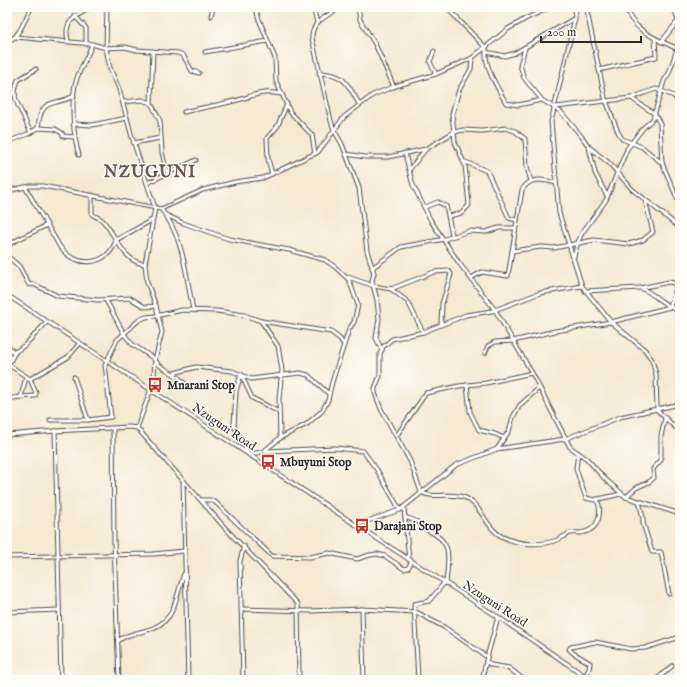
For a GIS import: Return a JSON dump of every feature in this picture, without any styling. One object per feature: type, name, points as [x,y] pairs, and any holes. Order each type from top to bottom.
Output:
[{"type":"street","points":[[7,42],[15,37],[32,7]]},
{"type":"street","points":[[68,42],[66,29],[69,22],[75,16],[82,14],[91,7]]},
{"type":"street","points":[[107,7],[106,48],[110,68],[123,102],[154,208],[145,264],[147,282],[159,316],[162,336],[156,350],[154,360],[152,390],[137,428]]},
{"type":"street","points":[[211,16],[213,7]]},
{"type":"street","points":[[256,7],[258,18],[275,58],[277,67],[275,77],[292,115],[312,135],[315,154]]},
{"type":"street","points":[[313,7],[317,23]]},
{"type":"street","points":[[342,7],[317,23],[312,30],[319,73],[334,130],[339,136],[359,188],[367,251],[372,268],[379,313],[376,338],[382,350]]},
{"type":"street","points":[[358,7],[360,20],[376,44],[394,87]]},
{"type":"street","points":[[7,191],[25,187],[43,186],[154,208],[161,208],[203,190],[235,182],[263,178],[315,154],[325,145],[344,117],[359,104],[373,95],[436,74],[472,58],[508,29],[550,7]]},
{"type":"street","points":[[574,7],[575,18],[551,126],[555,151],[559,213],[582,286],[611,322],[645,350],[652,360],[656,374],[657,410],[680,432]]},
{"type":"street","points":[[586,7],[606,101],[619,136],[630,143],[642,147],[662,163]]},
{"type":"street","points":[[625,7],[630,20],[637,27],[655,39],[679,50]]},
{"type":"street","points":[[674,7],[680,27]]},
{"type":"street","points":[[448,8],[486,48],[486,60],[499,93],[506,104],[518,105],[542,100]]},
{"type":"street","points":[[75,16],[86,28],[86,44]]},
{"type":"street","points":[[486,52],[505,56],[525,48],[575,18]]},
{"type":"street","points":[[661,42],[678,21]]},
{"type":"street","points":[[15,37],[92,44],[106,48],[125,47],[178,53],[183,55],[192,71],[199,73]]},
{"type":"street","points":[[599,70],[656,58],[655,39]]},
{"type":"street","points":[[573,259],[578,242],[588,225],[602,207],[630,143],[643,128],[650,123],[655,114],[661,92],[679,50],[680,40]]},
{"type":"street","points":[[205,52],[268,41]]},
{"type":"street","points":[[79,155],[73,124],[74,96],[77,78],[92,44]]},
{"type":"street","points":[[525,48],[520,62],[522,71],[529,85],[542,100],[554,107],[568,119],[589,147],[609,163],[626,185],[680,228]]},
{"type":"street","points":[[153,51],[151,102],[160,121],[160,138],[167,173]]},
{"type":"street","points":[[434,51],[430,62],[436,74]]},
{"type":"street","points":[[449,216],[462,213],[469,205],[463,161],[456,146],[452,117],[459,90],[470,71],[472,58]]},
{"type":"street","points":[[31,132],[22,114],[18,110],[15,95],[18,80],[36,69]]},
{"type":"street","points":[[319,73],[335,75],[346,81],[359,104]]},
{"type":"street","points":[[7,87],[15,95]]},
{"type":"street","points":[[554,107],[631,98],[654,90],[674,96],[680,103]]},
{"type":"street","points":[[184,112],[231,102],[258,93],[266,92],[282,94]]},
{"type":"street","points":[[38,128],[40,113],[45,106],[51,102],[74,96]]},
{"type":"street","points":[[631,98],[655,114],[660,124],[662,163],[680,205]]},
{"type":"street","points":[[123,102],[142,100],[151,102]]},
{"type":"street","points":[[272,174],[268,158],[267,138],[276,128],[287,104]]},
{"type":"street","points":[[73,124],[92,125],[127,118]]},
{"type":"street","points":[[7,142],[38,128],[55,129],[62,133],[63,136],[75,137]]},
{"type":"street","points":[[408,170],[426,149],[454,132],[506,128],[515,131],[525,140],[526,164],[531,181]]},
{"type":"street","points":[[134,143],[160,138]]},
{"type":"street","points":[[589,147],[595,173],[607,196]]},
{"type":"street","points":[[346,154],[383,158],[426,149]]},
{"type":"street","points":[[405,153],[411,181],[431,220],[445,239],[459,263],[495,310],[532,373],[555,416],[565,439],[621,494],[626,497],[680,514]]},
{"type":"street","points":[[147,183],[196,160]]},
{"type":"street","points":[[463,161],[487,171],[509,218],[516,220]]},
{"type":"street","points":[[471,278],[482,272],[508,277],[522,190],[531,181],[541,180],[556,183]]},
{"type":"street","points":[[25,187],[64,252],[70,257],[84,262],[96,262],[104,258],[113,249],[116,240],[152,220]]},
{"type":"street","points":[[92,195],[92,214],[102,219],[116,240],[133,260],[145,264]]},
{"type":"street","points":[[512,251],[542,246],[554,248],[578,242],[602,240],[626,244],[643,240],[653,232],[645,200]]},
{"type":"street","points":[[425,207],[436,202],[446,206],[452,235]]},
{"type":"street","points":[[161,208],[166,215],[182,252],[193,310]]},
{"type":"street","points":[[166,215],[183,223],[229,239],[274,247],[326,260],[348,277],[374,286],[391,289],[408,302],[423,332]]},
{"type":"street","points":[[7,245],[47,225]]},
{"type":"street","points":[[372,268],[401,247],[445,239],[452,235],[469,231],[486,232],[499,228],[515,228]]},
{"type":"street","points":[[7,232],[11,243]]},
{"type":"street","points":[[7,249],[11,243]]},
{"type":"street","points":[[7,256],[19,266],[29,285],[33,284],[58,296],[106,300],[130,298],[146,306],[156,306]]},
{"type":"street","points":[[391,289],[434,272],[449,271],[451,274],[442,304],[441,324]]},
{"type":"street","points":[[670,307],[680,276]]},
{"type":"street","points":[[264,451],[280,438],[318,416],[324,409],[349,329],[354,322],[358,305],[348,277]]},
{"type":"street","points":[[586,291],[640,288],[669,282],[678,284]]},
{"type":"street","points":[[421,492],[410,461],[397,435],[384,415],[375,393],[375,387],[380,376],[379,368],[382,350],[392,339],[423,332],[466,315],[495,310],[540,293],[582,286]]},
{"type":"street","points":[[640,288],[651,293],[670,307],[680,310]]},
{"type":"street","name":"Nzuguni Road","points":[[7,295],[410,561],[498,617],[591,680]]},
{"type":"street","points":[[106,300],[124,334],[136,347],[154,360],[158,365],[174,373],[188,387]]},
{"type":"street","points":[[485,353],[490,344],[611,322],[670,307]]},
{"type":"street","points":[[50,420],[88,420],[111,417],[104,365],[115,343],[143,318],[159,316],[172,311],[193,310],[239,314],[260,321],[331,332],[340,339],[344,345]]},
{"type":"street","points":[[260,321],[278,346],[281,376],[279,412],[280,438]]},
{"type":"street","points":[[7,399],[35,396],[36,393],[30,379],[8,366],[15,353],[25,345],[47,322]]},
{"type":"street","points":[[30,379],[68,357],[80,343]]},
{"type":"street","points":[[7,346],[15,353]]},
{"type":"street","points":[[174,373],[196,367],[241,374],[251,378],[281,376],[297,373],[306,374],[329,394]]},
{"type":"street","points":[[397,435],[426,393],[486,383],[532,373]]},
{"type":"street","points":[[241,374],[252,398],[279,412]]},
{"type":"street","points":[[201,500],[210,500],[215,502],[272,556],[310,557],[329,553],[356,559],[377,554],[385,556],[404,569],[408,568],[410,561],[405,517],[402,509],[363,451],[335,448],[264,451],[249,455],[234,426],[236,391],[241,374]]},
{"type":"street","points":[[74,376],[88,420]]},
{"type":"street","points":[[21,397],[26,377]]},
{"type":"street","points":[[467,385],[471,415],[479,430],[504,438]]},
{"type":"street","points":[[496,449],[504,438],[520,405],[539,388]]},
{"type":"street","points":[[356,525],[402,509],[456,465],[496,449],[565,439],[607,421],[680,404]]},
{"type":"street","points":[[626,497],[634,489],[654,478],[653,469],[661,460],[661,436],[665,418]]},
{"type":"street","points":[[7,435],[55,431],[137,428]]},
{"type":"street","points":[[137,428],[201,500],[296,602],[299,609],[300,680]]},
{"type":"street","points":[[113,429],[119,680]]},
{"type":"street","points":[[55,431],[61,680]]},
{"type":"street","points":[[578,453],[576,469],[585,496],[590,500],[621,494]]},
{"type":"street","points":[[183,480],[188,680]]},
{"type":"street","points":[[421,492],[431,495],[454,495],[466,498],[479,510],[499,535],[516,541],[536,544],[552,542],[570,533],[585,532],[592,529],[598,521],[600,512],[597,499]]},
{"type":"street","points":[[639,501],[643,523],[652,552],[661,552],[669,594]]},
{"type":"street","points":[[405,517],[417,522],[435,533],[446,545],[448,563],[446,583],[429,601],[416,603],[418,680]]},
{"type":"street","points":[[243,680],[240,561],[244,546]]},
{"type":"street","points":[[7,557],[153,554],[185,551]]},
{"type":"street","points":[[118,641],[127,634],[147,630],[164,623],[175,605],[185,571]]},
{"type":"street","points":[[241,609],[362,608],[416,612],[444,627],[487,657]]},
{"type":"street","points":[[362,608],[364,680]]},
{"type":"street","points":[[7,612],[59,610]]},
{"type":"street","points":[[482,680],[498,617]]},
{"type":"street","points":[[585,676],[590,663],[573,653],[569,649],[571,647],[595,642],[631,649],[645,648],[680,637]]},
{"type":"street","points":[[486,661],[491,665],[509,668],[524,680]]},
{"type":"street","points":[[656,680],[672,666]]},
{"type":"street","points":[[442,680],[471,680]]},
{"type":"place","name":"Mnarani Stop","points":[[155,385]]},
{"type":"place","name":"Mbuyuni Stop","points":[[268,462]]},
{"type":"place","name":"Darajani Stop","points":[[362,526]]},
{"type":"district","name":"NZUGUNI","points":[[150,173]]}]
